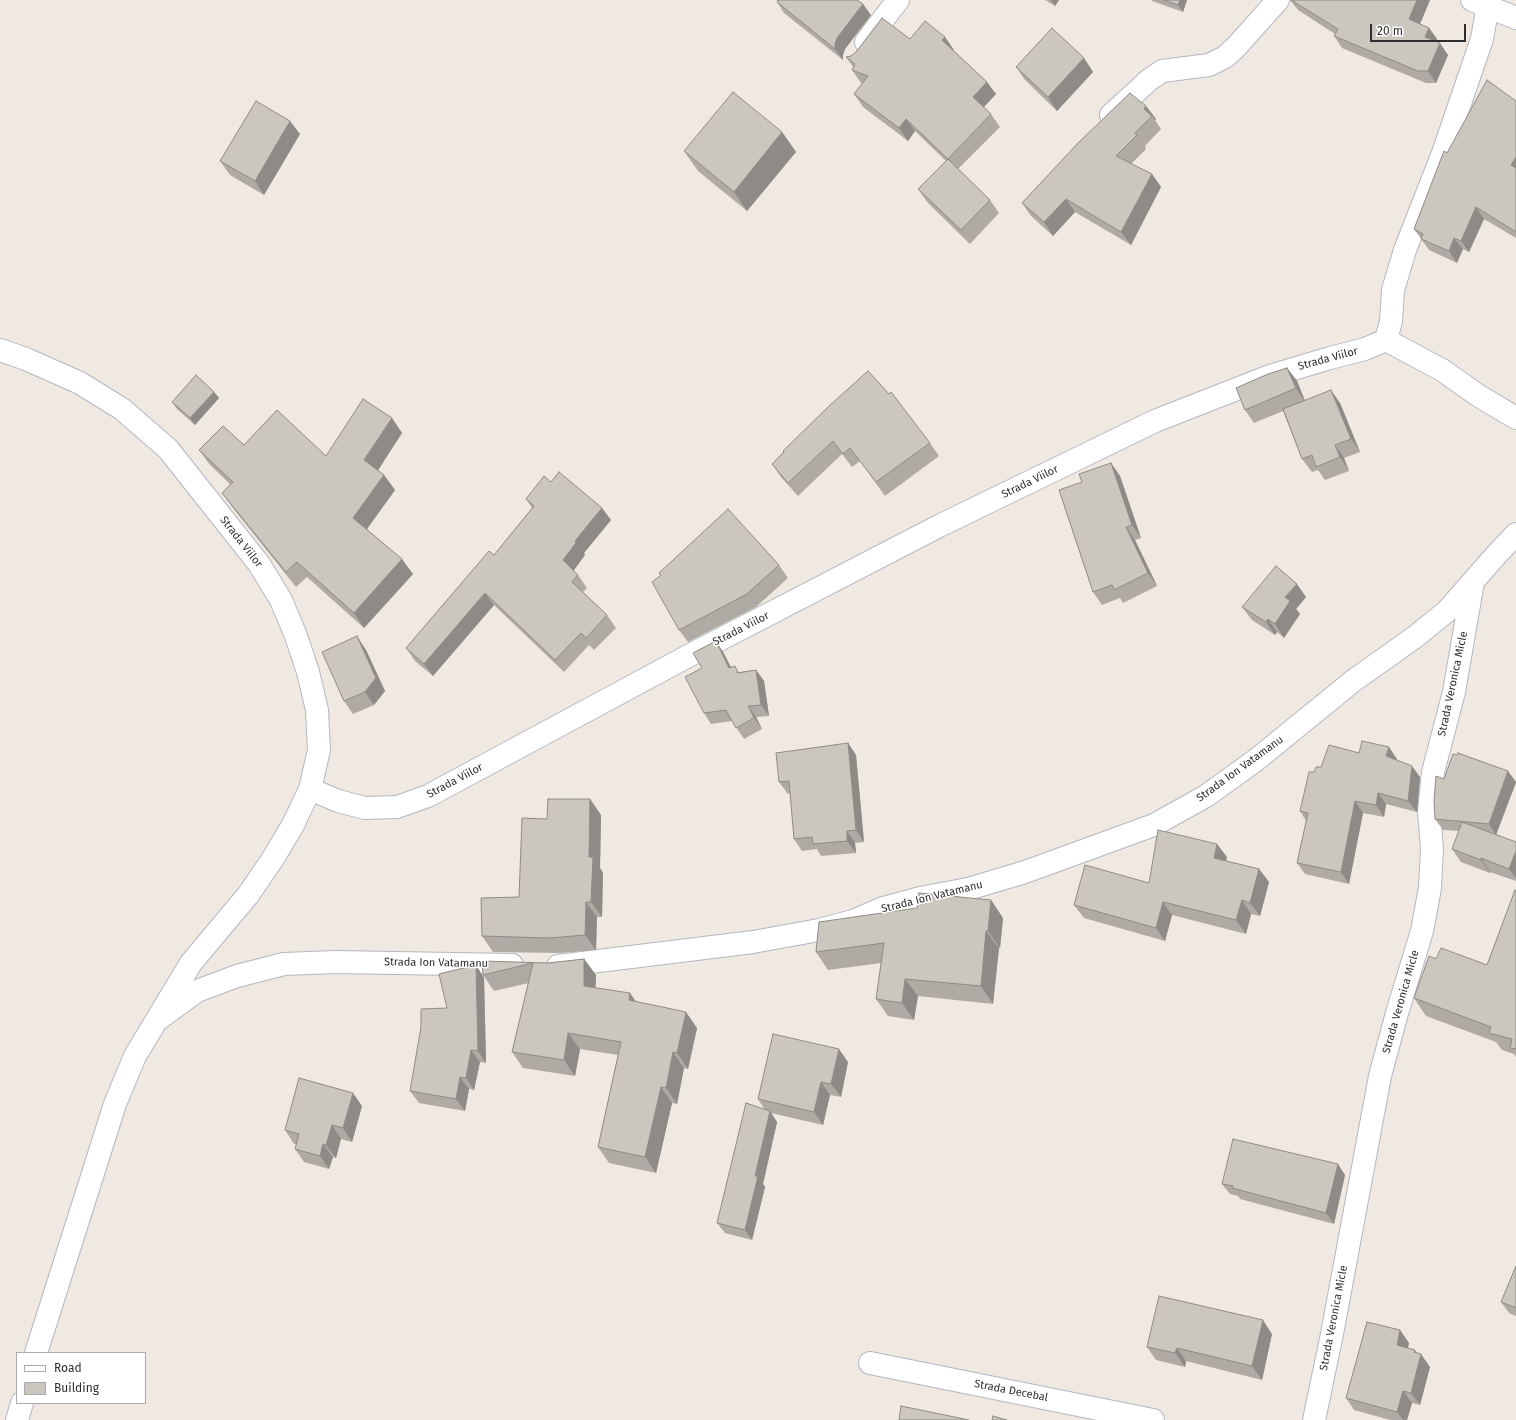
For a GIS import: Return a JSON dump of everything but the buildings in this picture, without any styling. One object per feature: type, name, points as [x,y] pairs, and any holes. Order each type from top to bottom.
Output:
[{"type":"street","points":[[855,57],[898,0]]},
{"type":"street","points":[[1099,128],[1148,80],[1162,71],[1209,65],[1225,57],[1236,47],[1278,0]]},
{"type":"street","points":[[1516,18],[1483,2],[1482,39],[1443,153],[1405,250],[1393,290],[1391,321],[1386,340],[1442,370],[1479,396],[1516,418]]},
{"type":"street","name":"Strada Viilor","points":[[0,350],[26,359],[80,383],[122,409],[168,449],[259,564],[281,600],[296,636],[308,672],[318,710],[318,750],[310,789],[338,801],[365,808],[397,807],[428,796],[692,654],[939,526],[1155,421],[1270,376],[1365,349],[1386,340]]},
{"type":"street","name":"Strada Ion Vatamanu","points":[[157,1020],[197,991],[237,976],[284,964],[336,962],[560,966],[593,963],[753,942],[819,930],[853,921],[883,908],[920,898],[968,889],[1025,872],[1154,825],[1206,796],[1256,760],[1353,681],[1415,637],[1447,611],[1516,534]]},
{"type":"street","name":"Strada Veronica Micle","points":[[1314,1420],[1332,1334],[1380,1076],[1423,924],[1430,888],[1432,848],[1429,812],[1433,772],[1454,692],[1473,582]]},
{"type":"street","points":[[36,1352],[116,1104],[135,1056],[191,963],[248,895],[272,860],[293,825],[310,789]]},
{"type":"street","name":"Strada Decebal","points":[[870,1363],[1153,1420]]},
{"type":"street","points":[[17,1420],[22,1404]]}]
